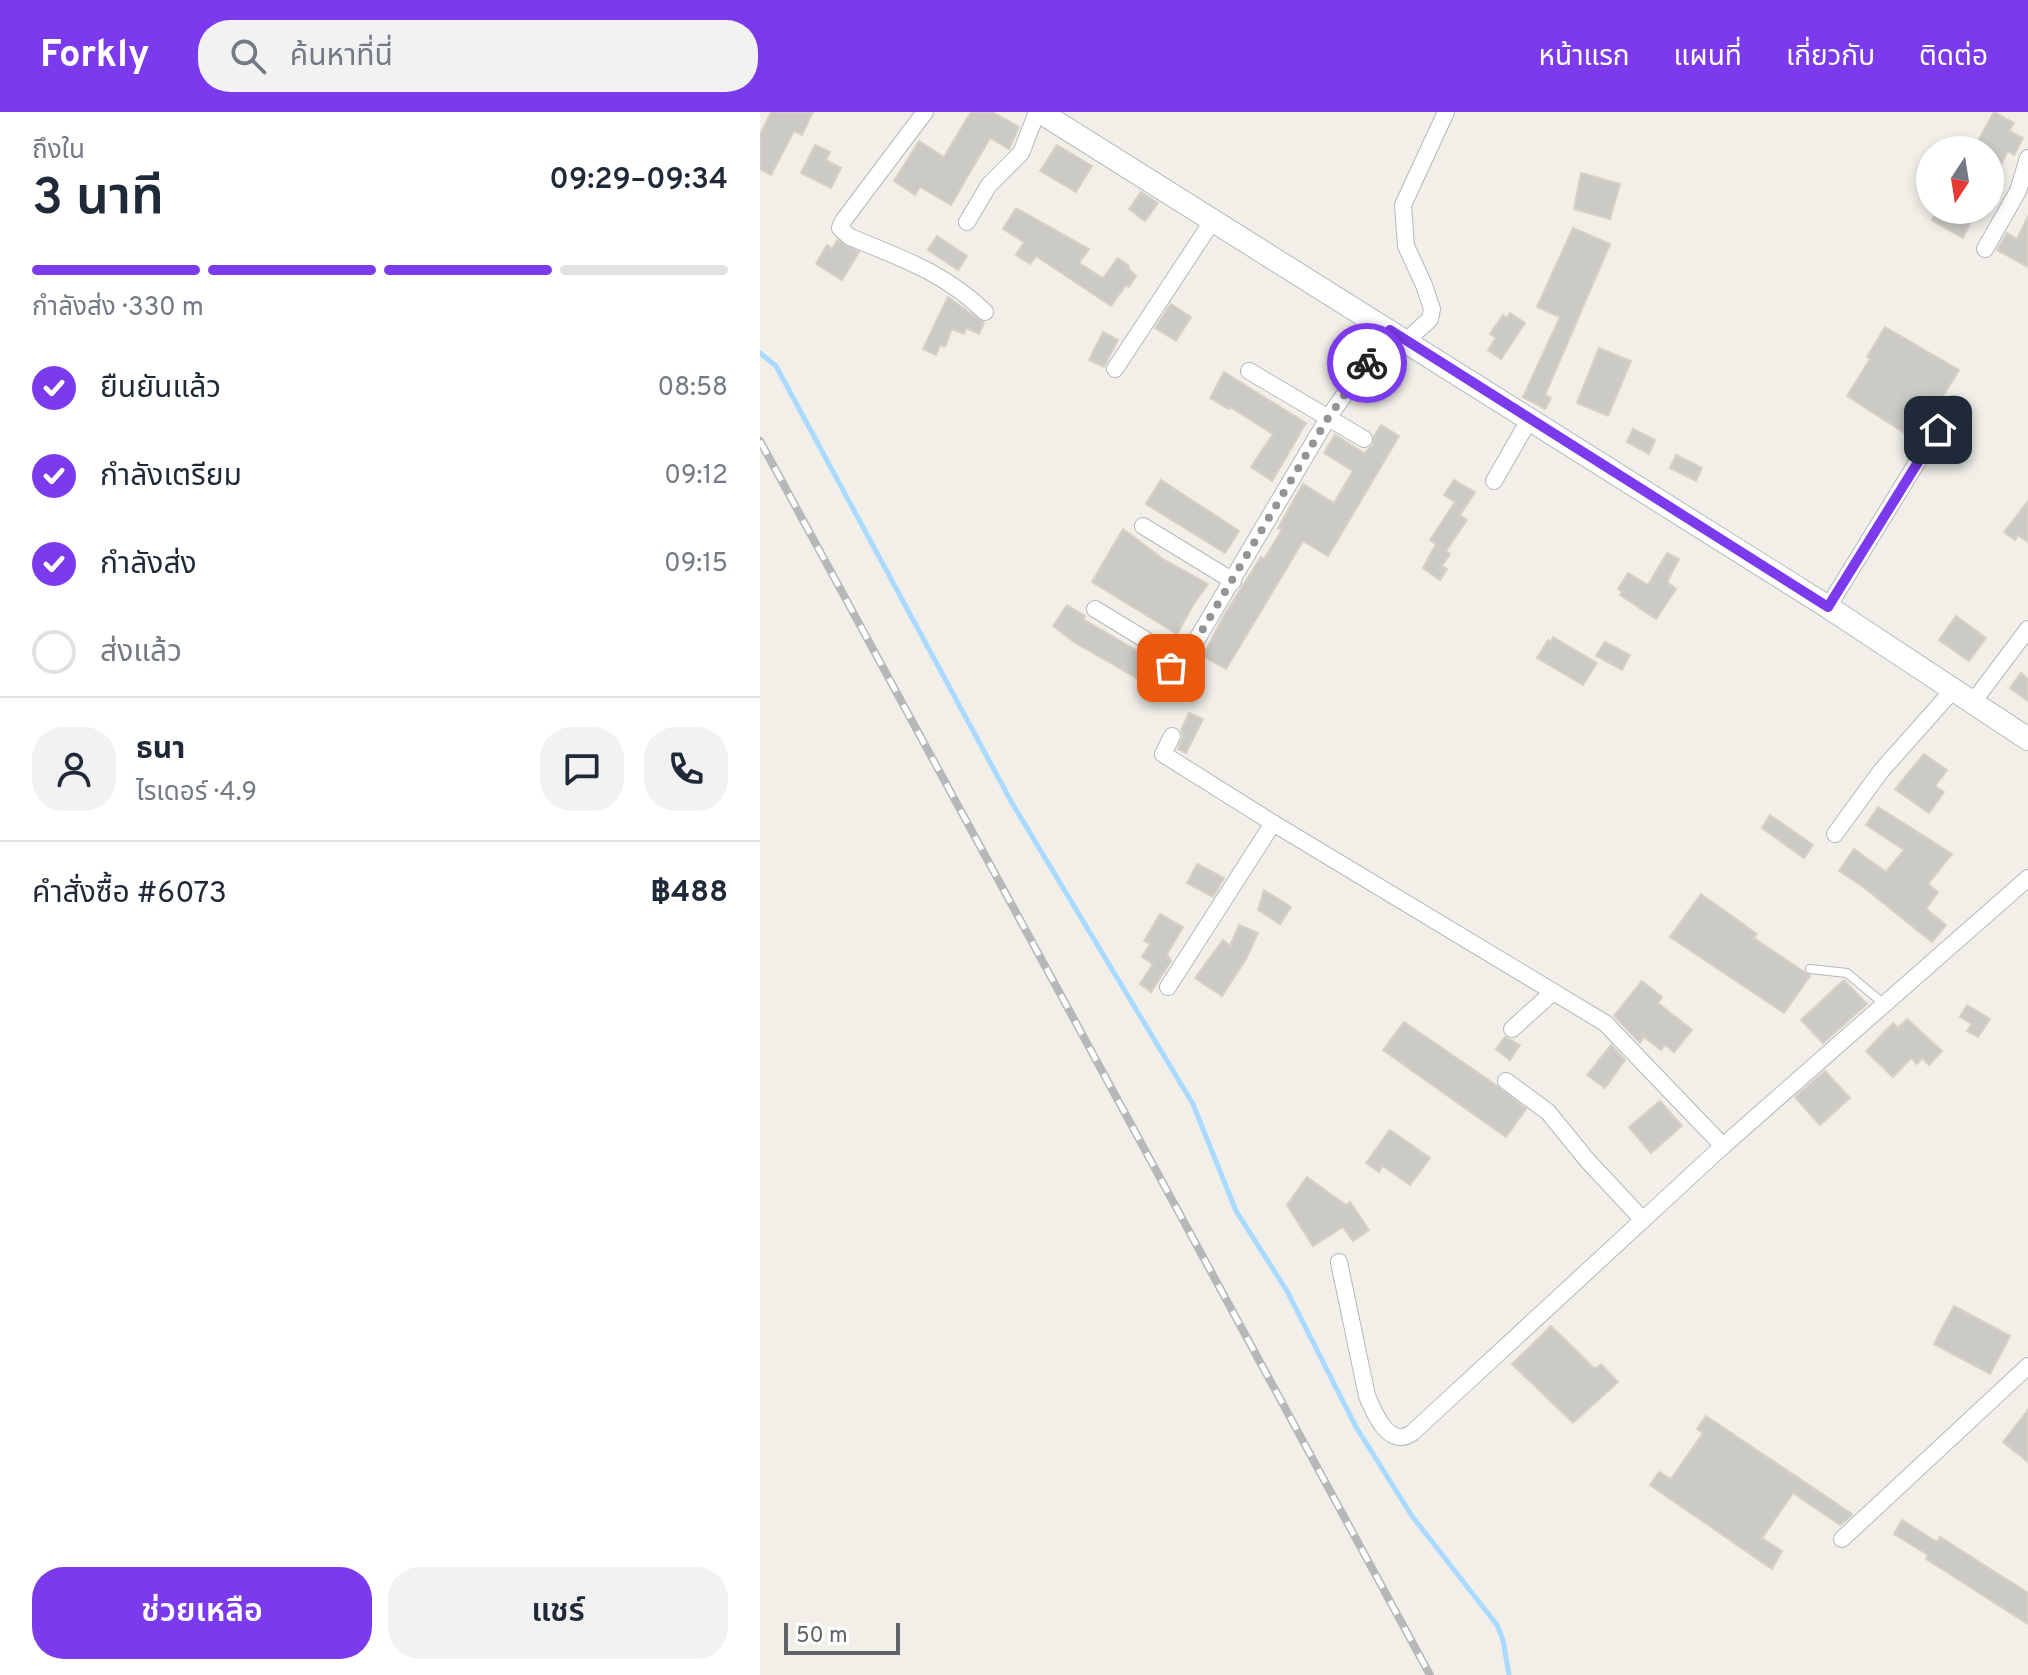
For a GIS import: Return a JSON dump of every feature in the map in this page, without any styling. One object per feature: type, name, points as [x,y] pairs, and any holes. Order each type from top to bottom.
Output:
[{"type":"street","points":[[925,112],[843,221],[841,230],[850,237],[930,270],[967,295],[985,312]]},
{"type":"street","points":[[967,222],[989,185],[1021,153],[1039,112],[1828,607],[2028,739]]},
{"type":"street","points":[[1190,651],[1328,418],[1398,336],[1430,319],[1432,309],[1406,246],[1403,205],[1446,112]]},
{"type":"street","points":[[1985,249],[2018,191],[2028,158]]},
{"type":"street","points":[[1115,369],[1213,220]]},
{"type":"street","points":[[1249,371],[1364,439]]},
{"type":"street","points":[[1828,607],[1953,404]]},
{"type":"street","points":[[1494,481],[1529,420]]},
{"type":"street","points":[[1143,526],[1233,581]]},
{"type":"street","points":[[1095,609],[1172,656]]},
{"type":"street","points":[[1973,702],[2028,629]]},
{"type":"street","points":[[1178,650],[1190,651],[1196,663],[1193,672],[1185,676],[1176,674],[1171,668],[1172,656],[1178,650]]},
{"type":"street","points":[[1835,834],[1881,771],[1953,690]]},
{"type":"street","points":[[1172,736],[1163,754],[1613,1030],[1723,1146]]},
{"type":"street","points":[[1168,987],[1273,823]]},
{"type":"street","points":[[1339,1262],[1367,1396],[1383,1426],[1393,1436],[1403,1439],[1723,1146],[2028,878]]},
{"type":"street","points":[[1512,1029],[1553,992]]},
{"type":"street","points":[[1506,1081],[1548,1112],[1587,1160],[1643,1220]]},
{"type":"street","points":[[1842,1539],[2028,1366]]},
{"type":"lane","points":[[1810,969],[1847,973],[1884,1004]]},
{"type":"building","points":[[771,112],[813,112],[802,135],[794,131],[771,175],[760,169],[760,135]]},
{"type":"building","points":[[971,112],[992,112],[1019,127],[1009,149],[990,138],[951,205],[920,187],[915,195],[894,181],[919,141],[944,157]]},
{"type":"building","points":[[1994,112],[2014,123],[2009,131],[2023,138],[2014,155],[2008,151],[2004,159],[2004,136],[1981,136]]},
{"type":"building","points":[[815,145],[830,152],[826,160],[841,168],[831,188],[801,173]]},
{"type":"building","points":[[1057,145],[1092,166],[1076,192],[1040,171]]},
{"type":"building","points":[[1581,173],[1620,184],[1610,219],[1574,209]]},
{"type":"building","points":[[1141,192],[1158,203],[1145,221],[1129,209]]},
{"type":"building","points":[[1016,208],[1089,249],[1079,263],[1103,278],[1118,258],[1136,276],[1111,306],[1036,256],[1030,264],[1016,255],[1024,242],[1003,229]]},
{"type":"building","points":[[2028,216],[2028,267],[1997,250],[2007,233],[2017,239]]},
{"type":"building","points":[[1939,224],[1970,224],[1963,238]]},
{"type":"building","points":[[1573,228],[1610,244],[1545,395],[1551,398],[1545,409],[1523,397],[1560,317],[1537,307]]},
{"type":"building","points":[[937,236],[967,256],[958,270],[928,250]]},
{"type":"building","points":[[837,240],[859,252],[842,280],[816,264],[827,245],[832,249]]},
{"type":"building","points":[[948,297],[984,323],[979,334],[966,328],[964,334],[952,329],[945,347],[940,345],[936,355],[923,349]]},
{"type":"building","points":[[1171,304],[1191,317],[1176,341],[1155,328]]},
{"type":"building","points":[[1510,313],[1525,323],[1501,359],[1488,350],[1496,338],[1490,334],[1503,315],[1507,318]]},
{"type":"building","points":[[1885,327],[1959,370],[1940,401],[1933,396],[1908,435],[1847,396]]},
{"type":"building","points":[[1103,332],[1118,340],[1104,367],[1089,360]]},
{"type":"building","points":[[1599,348],[1631,361],[1608,416],[1577,403]]},
{"type":"building","points":[[1224,372],[1306,423],[1272,481],[1251,467],[1273,434],[1210,398]]},
{"type":"building","points":[[1381,425],[1399,436],[1328,556],[1303,541],[1226,669],[1203,656],[1223,617],[1282,530],[1278,528],[1303,484],[1334,503],[1353,471],[1324,453],[1335,435],[1364,453],[1373,445],[1374,436]]},
{"type":"building","points":[[1633,429],[1655,440],[1649,454],[1627,442]]},
{"type":"building","points":[[1676,455],[1702,468],[1696,481],[1670,468]]},
{"type":"building","points":[[1161,480],[1239,531],[1225,553],[1146,504]]},
{"type":"building","points":[[1454,480],[1475,492],[1460,515],[1467,520],[1446,551],[1450,554],[1442,566],[1447,569],[1440,580],[1423,568],[1436,544],[1430,540],[1455,502],[1444,495]]},
{"type":"building","points":[[2028,501],[2028,542],[2018,535],[2015,540],[2004,532]]},
{"type":"building","points":[[1123,529],[1163,559],[1208,584],[1177,634],[1092,582]]},
{"type":"building","points":[[1667,553],[1679,559],[1667,582],[1676,589],[1656,619],[1620,595],[1622,592],[1618,589],[1628,573],[1648,585]]},
{"type":"building","points":[[1067,605],[1085,616],[1083,619],[1158,663],[1145,683],[1074,642],[1053,626]]},
{"type":"building","points":[[1956,616],[1986,638],[1969,661],[1939,640]]},
{"type":"building","points":[[1553,637],[1597,663],[1583,685],[1537,658]]},
{"type":"building","points":[[1605,642],[1630,655],[1622,670],[1596,656]]},
{"type":"building","points":[[2021,673],[2028,679],[2028,701],[2010,688]]},
{"type":"building","points":[[1189,713],[1203,719],[1186,753],[1178,749],[1183,736],[1181,730]]},
{"type":"building","points":[[1924,754],[1947,770],[1935,786],[1944,792],[1929,813],[1895,789]]},
{"type":"building","points":[[1878,807],[1952,854],[1928,884],[1938,892],[1926,909],[1946,925],[1932,942],[1839,871],[1854,849],[1886,872],[1904,850],[1866,825]]},
{"type":"building","points":[[1770,815],[1813,845],[1804,858],[1762,828]]},
{"type":"building","points":[[1197,864],[1224,878],[1213,897],[1187,883]]},
{"type":"building","points":[[1264,890],[1291,907],[1280,924],[1258,910]]},
{"type":"building","points":[[1701,894],[1757,934],[1754,938],[1810,976],[1784,1013],[1670,937]]},
{"type":"building","points":[[1160,914],[1183,927],[1167,954],[1171,961],[1151,992],[1140,984],[1153,964],[1142,957],[1150,944],[1144,941]]},
{"type":"building","points":[[1239,925],[1258,933],[1246,959],[1222,996],[1195,978],[1223,940],[1230,946]]},
{"type":"building","points":[[1844,980],[1867,1004],[1823,1043],[1801,1020]]},
{"type":"building","points":[[1642,981],[1662,997],[1658,1003],[1692,1030],[1674,1052],[1665,1045],[1661,1050],[1644,1037],[1640,1043],[1614,1016]]},
{"type":"building","points":[[1967,1005],[1990,1019],[1978,1037],[1967,1031],[1972,1024],[1960,1017]]},
{"type":"building","points":[[1907,1019],[1942,1051],[1929,1065],[1922,1058],[1917,1064],[1911,1058],[1893,1077],[1866,1051],[1893,1023],[1898,1028]]},
{"type":"building","points":[[1404,1022],[1526,1109],[1506,1137],[1383,1050]]},
{"type":"building","points":[[1505,1037],[1520,1045],[1510,1060],[1496,1049]]},
{"type":"building","points":[[1611,1045],[1625,1060],[1605,1088],[1587,1075]]},
{"type":"building","points":[[1825,1071],[1850,1098],[1820,1125],[1795,1097]]},
{"type":"building","points":[[1660,1101],[1682,1126],[1651,1153],[1629,1127]]},
{"type":"building","points":[[1390,1130],[1430,1158],[1410,1185],[1383,1166],[1379,1172],[1366,1163]]},
{"type":"building","points":[[1307,1177],[1346,1205],[1350,1202],[1369,1230],[1353,1241],[1343,1227],[1313,1246],[1287,1205]]},
{"type":"building","points":[[1954,1306],[2010,1336],[1990,1374],[1934,1344]]},
{"type":"building","points":[[1551,1326],[1595,1369],[1601,1364],[1618,1382],[1573,1423],[1512,1364]]},
{"type":"building","points":[[2028,1410],[2028,1462],[2003,1442]]},
{"type":"building","points":[[1706,1416],[1852,1514],[1850,1517],[1840,1525],[1793,1493],[1762,1538],[1782,1551],[1772,1569],[1650,1485],[1659,1472],[1671,1479],[1703,1433],[1697,1429]]},
{"type":"building","points":[[1902,1520],[1937,1542],[1940,1537],[2028,1593],[2028,1624],[1926,1559],[1928,1555],[1894,1534]]},
{"type":"waterway","points":[[760,353],[776,366],[1012,803],[1193,1104],[1236,1211],[1287,1291],[1356,1427],[1412,1516],[1497,1625],[1509,1675]]},
{"type":"railway","points":[[760,441],[1430,1675]]},
{"type":"way so far","points":[[1171,668],[1170,659],[1174,653],[1182,649],[1190,651],[1328,418],[1367,363]]},
{"type":"route","points":[[1367,363],[1390,330],[1828,607],[1938,430]]}]
